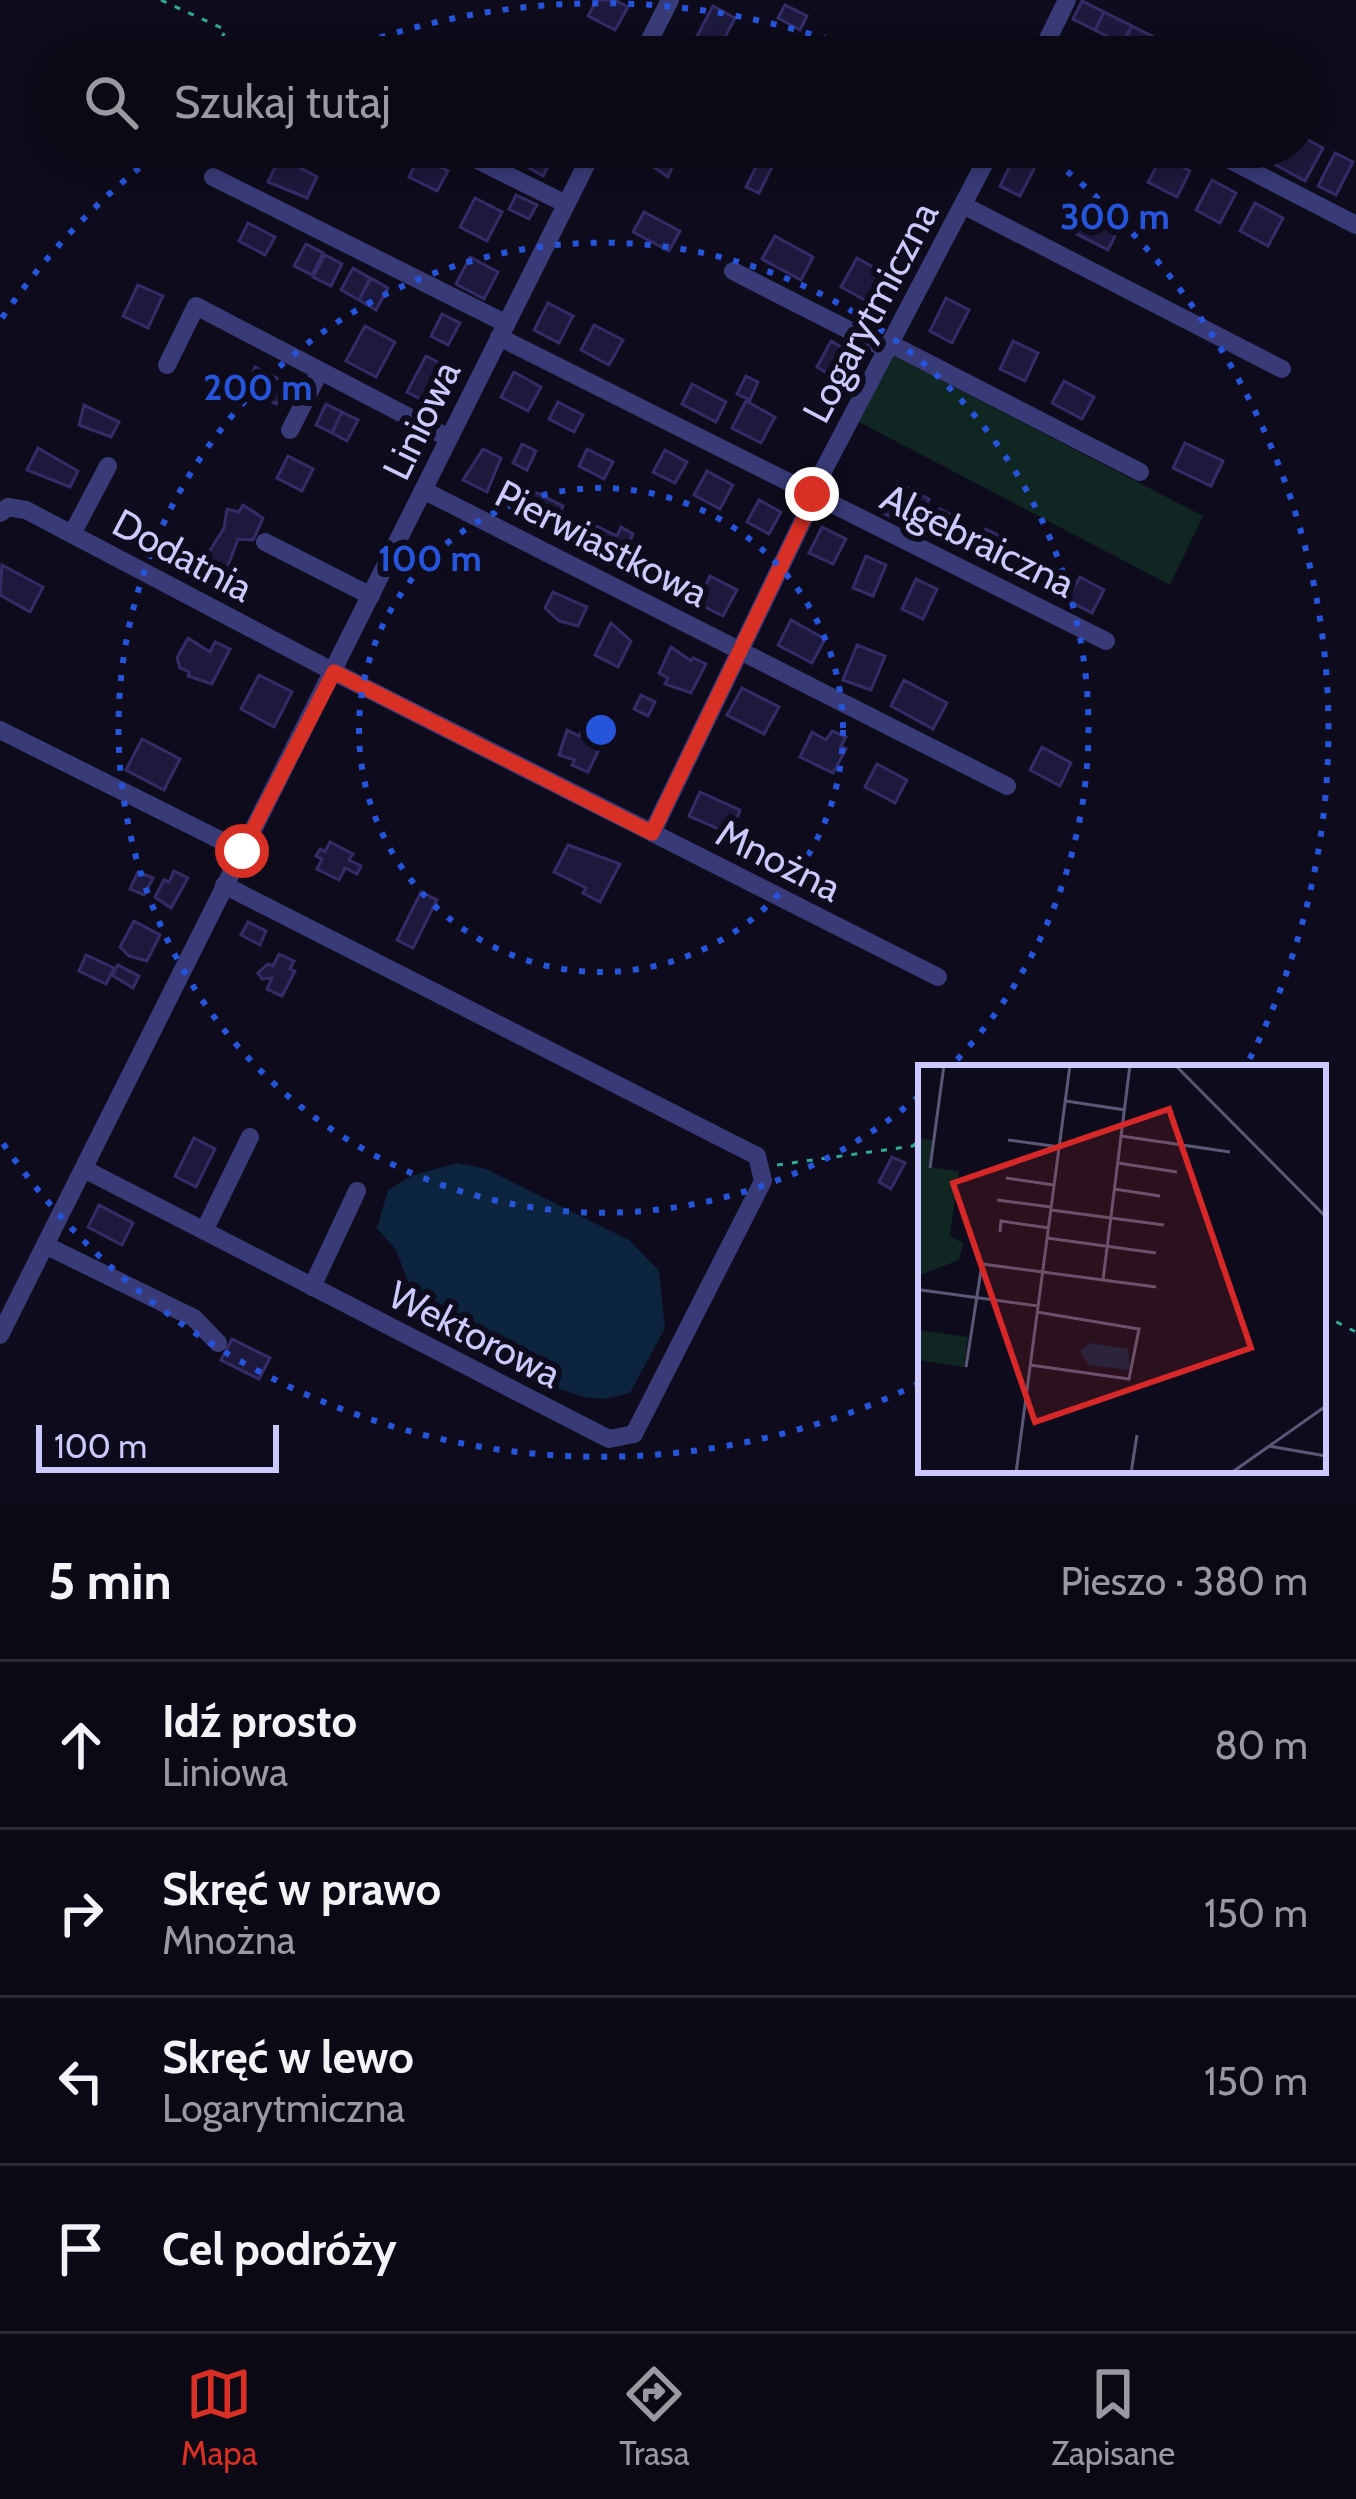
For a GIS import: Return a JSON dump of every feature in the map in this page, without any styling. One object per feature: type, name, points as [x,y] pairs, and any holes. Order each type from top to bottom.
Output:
[{"type":"street","points":[[1049,36],[1066,0]]},
{"type":"street","points":[[650,36],[665,2]]},
{"type":"street","points":[[494,168],[566,204]]},
{"type":"street","name":"Liniowa","points":[[0,1335],[584,168]]},
{"type":"street","name":"Logarytmiczna","points":[[652,833],[812,494],[982,168]]},
{"type":"street","points":[[1245,168],[1356,226]]},
{"type":"street","name":"Algebraiczna","points":[[213,177],[812,494],[1106,641]]},
{"type":"street","points":[[963,205],[1282,369]]},
{"type":"street","points":[[733,271],[1140,472]]},
{"type":"street","points":[[167,365],[196,306],[449,438]]},
{"type":"street","points":[[290,430],[320,371]]},
{"type":"street","points":[[72,534],[109,466]]},
{"type":"street","name":"Pierwiastkowa","points":[[423,490],[1006,786]]},
{"type":"street","name":"Dodatnia","points":[[0,514],[8,507],[26,510],[334,672]]},
{"type":"street","points":[[266,542],[371,596]]},
{"type":"street","name":"Mnożna","points":[[334,672],[938,977]]},
{"type":"street","points":[[0,730],[242,851]]},
{"type":"street","points":[[224,885],[757,1156],[760,1167]]},
{"type":"street","points":[[204,1231],[250,1137]]},
{"type":"street","name":"Wektorowa","points":[[84,1169],[609,1439],[634,1434],[763,1180],[760,1167]]},
{"type":"street","points":[[311,1287],[357,1191]]},
{"type":"street","points":[[47,1241],[194,1318],[218,1343]]},
{"type":"path","points":[[161,0],[226,30],[223,36]]},
{"type":"path","points":[[204,168],[213,177]]},
{"type":"path","points":[[760,1167],[913,1146],[918,1141]]},
{"type":"path","points":[[1326,1317],[1356,1332]]},
{"type":"green space","points":[[893,355],[1203,516],[1170,585],[859,422]]},
{"type":"water","points":[[457,1163],[486,1169],[629,1240],[659,1271],[665,1328],[630,1393],[603,1399],[560,1389],[506,1360],[409,1284],[396,1250],[377,1228],[388,1190],[411,1176]]},
{"type":"building","points":[[597,0],[615,0],[628,7],[615,30],[588,16]]},
{"type":"building","points":[[1082,1],[1104,12],[1095,30],[1073,19]]},
{"type":"building","points":[[785,5],[807,16],[800,30],[778,18]]},
{"type":"building","points":[[713,6],[735,18],[725,36],[697,36]]},
{"type":"building","points":[[1104,12],[1132,26],[1126,36],[1107,36],[1095,30]]},
{"type":"building","points":[[1132,26],[1152,36],[1127,36]]},
{"type":"building","points":[[1335,153],[1353,162],[1336,195],[1318,186]]},
{"type":"building","points":[[275,168],[300,168],[317,177],[307,198],[268,182]]},
{"type":"building","points":[[413,168],[448,171],[437,191],[409,177]]},
{"type":"building","points":[[755,168],[772,168],[759,193],[746,187]]},
{"type":"building","points":[[1009,168],[1034,168],[1020,196],[1000,186]]},
{"type":"building","points":[[1156,168],[1190,171],[1177,197],[1148,182]]},
{"type":"building","points":[[1281,168],[1312,168],[1305,181]]},
{"type":"building","points":[[1212,180],[1236,193],[1220,223],[1196,210]]},
{"type":"building","points":[[516,195],[537,205],[529,219],[509,209]]},
{"type":"building","points":[[475,198],[502,212],[487,241],[460,227]]},
{"type":"building","points":[[1255,203],[1283,218],[1268,246],[1240,231]]},
{"type":"building","points":[[1090,208],[1121,224],[1108,250],[1077,234]]},
{"type":"building","points":[[644,212],[680,231],[669,251],[633,232]]},
{"type":"building","points":[[248,223],[275,237],[265,255],[239,241]]},
{"type":"building","points":[[775,236],[813,257],[801,280],[762,259]]},
{"type":"building","points":[[306,244],[323,253],[312,275],[294,266]]},
{"type":"building","points":[[325,255],[342,264],[331,286],[313,277]]},
{"type":"building","points":[[470,257],[498,272],[484,299],[456,284]]},
{"type":"building","points":[[857,258],[886,274],[870,303],[841,287]]},
{"type":"building","points":[[353,268],[370,278],[359,300],[341,290]]},
{"type":"building","points":[[371,278],[388,288],[376,310],[359,300]]},
{"type":"building","points":[[138,285],[163,296],[148,328],[123,316]]},
{"type":"building","points":[[946,298],[969,310],[952,343],[930,331]]},
{"type":"building","points":[[548,303],[573,316],[559,343],[534,330]]},
{"type":"building","points":[[442,314],[460,323],[448,345],[431,336]]},
{"type":"building","points":[[594,325],[623,340],[609,365],[581,350]]},
{"type":"building","points":[[365,326],[395,342],[376,377],[346,361]]},
{"type":"building","points":[[831,341],[852,353],[837,379],[817,367]]},
{"type":"building","points":[[1013,341],[1038,353],[1025,381],[1000,369]]},
{"type":"building","points":[[426,356],[453,370],[434,406],[407,392]]},
{"type":"building","points":[[255,367],[271,375],[261,396],[245,388]]},
{"type":"building","points":[[514,372],[541,387],[528,411],[501,397]]},
{"type":"building","points":[[271,375],[286,383],[276,404],[261,396]]},
{"type":"building","points":[[746,376],[758,382],[750,400],[737,394]]},
{"type":"building","points":[[1064,381],[1094,397],[1082,419],[1052,403]]},
{"type":"building","points":[[692,384],[726,402],[716,422],[682,404]]},
{"type":"building","points":[[746,401],[775,417],[761,443],[732,428]]},
{"type":"building","points":[[558,402],[583,415],[574,432],[549,419]]},
{"type":"building","points":[[326,404],[342,412],[332,433],[316,425]]},
{"type":"building","points":[[84,405],[119,422],[111,437],[79,425]]},
{"type":"building","points":[[342,412],[358,420],[347,441],[332,433]]},
{"type":"building","points":[[1185,443],[1223,461],[1211,486],[1173,468]]},
{"type":"building","points":[[522,444],[536,451],[527,470],[513,463]]},
{"type":"building","points":[[38,448],[78,471],[70,487],[27,470]]},
{"type":"building","points":[[483,449],[501,458],[487,492],[463,480]]},
{"type":"building","points":[[587,449],[613,462],[604,479],[579,466]]},
{"type":"building","points":[[665,450],[687,462],[675,483],[653,472]]},
{"type":"building","points":[[288,456],[313,469],[302,491],[277,478]]},
{"type":"building","points":[[707,471],[733,485],[720,509],[694,495]]},
{"type":"building","points":[[897,482],[929,499],[913,529],[881,512]]},
{"type":"building","points":[[529,489],[563,506],[554,525],[520,509]]},
{"type":"building","points":[[759,500],[781,512],[769,534],[747,522]]},
{"type":"building","points":[[243,505],[263,518],[253,540],[238,539],[225,574],[203,562],[224,528],[227,509],[239,512]]},
{"type":"building","points":[[940,509],[963,521],[954,541],[930,530]]},
{"type":"building","points":[[592,524],[617,536],[621,527],[633,534],[627,547],[619,543],[608,555],[583,542]]},
{"type":"building","points":[[822,527],[846,539],[833,564],[809,553]]},
{"type":"building","points":[[986,529],[1011,542],[999,565],[973,552]]},
{"type":"building","points":[[866,556],[886,565],[873,596],[853,588]]},
{"type":"building","points":[[2,565],[43,587],[30,612],[0,595]]},
{"type":"building","points":[[710,576],[737,590],[723,616],[697,603]]},
{"type":"building","points":[[1080,577],[1104,590],[1092,613],[1067,600]]},
{"type":"building","points":[[916,579],[937,589],[923,619],[902,609]]},
{"type":"building","points":[[553,592],[587,607],[578,626],[559,621],[545,608]]},
{"type":"building","points":[[791,620],[825,639],[812,663],[778,645]]},
{"type":"building","points":[[611,623],[631,641],[618,667],[595,655]]},
{"type":"building","points":[[188,638],[210,652],[215,642],[230,649],[212,684],[180,668],[177,658]]},
{"type":"building","points":[[857,645],[885,656],[871,690],[843,680]]},
{"type":"building","points":[[671,647],[691,661],[706,664],[691,693],[665,684],[668,678],[659,673]]},
{"type":"building","points":[[259,675],[292,692],[274,727],[241,709]]},
{"type":"building","points":[[904,680],[947,703],[933,729],[891,706]]},
{"type":"building","points":[[742,688],[779,707],[764,734],[727,715]]},
{"type":"building","points":[[641,695],[655,702],[648,716],[634,709]]},
{"type":"building","points":[[584,727],[605,737],[588,772],[572,765],[575,760],[559,755],[567,730],[579,736]]},
{"type":"building","points":[[832,731],[846,737],[841,746],[846,749],[833,773],[800,757],[812,732],[826,740]]},
{"type":"building","points":[[142,739],[180,759],[164,790],[126,770]]},
{"type":"building","points":[[1042,747],[1071,763],[1060,786],[1030,770]]},
{"type":"building","points":[[877,764],[907,780],[895,803],[865,787]]},
{"type":"building","points":[[700,792],[740,810],[730,834],[689,816]]},
{"type":"building","points":[[330,842],[353,854],[349,860],[361,866],[357,874],[345,868],[339,880],[317,869],[322,859],[316,856]]},
{"type":"building","points":[[568,845],[620,864],[600,902],[583,893],[586,888],[554,872]]},
{"type":"building","points":[[174,871],[188,878],[171,908],[155,897]]},
{"type":"building","points":[[138,872],[153,878],[144,895],[130,889]]},
{"type":"building","points":[[421,892],[437,900],[413,948],[397,940]]},
{"type":"building","points":[[134,921],[160,935],[147,961],[129,956],[120,947]]},
{"type":"building","points":[[248,922],[266,931],[260,945],[241,935]]},
{"type":"building","points":[[279,954],[294,961],[290,969],[295,971],[282,996],[267,989],[272,978],[262,979],[258,973],[268,964],[273,966]]},
{"type":"building","points":[[86,955],[114,968],[106,984],[79,971]]},
{"type":"building","points":[[118,965],[139,976],[133,988],[112,975]]},
{"type":"building","points":[[194,1138],[215,1149],[196,1187],[175,1176]]},
{"type":"building","points":[[892,1157],[905,1163],[891,1189],[879,1182]]},
{"type":"building","points":[[99,1205],[133,1223],[122,1245],[88,1227]]},
{"type":"building","points":[[232,1339],[270,1358],[259,1379],[221,1360]]},
{"type":"route","points":[[242,851],[334,672],[652,833],[812,494]]}]
